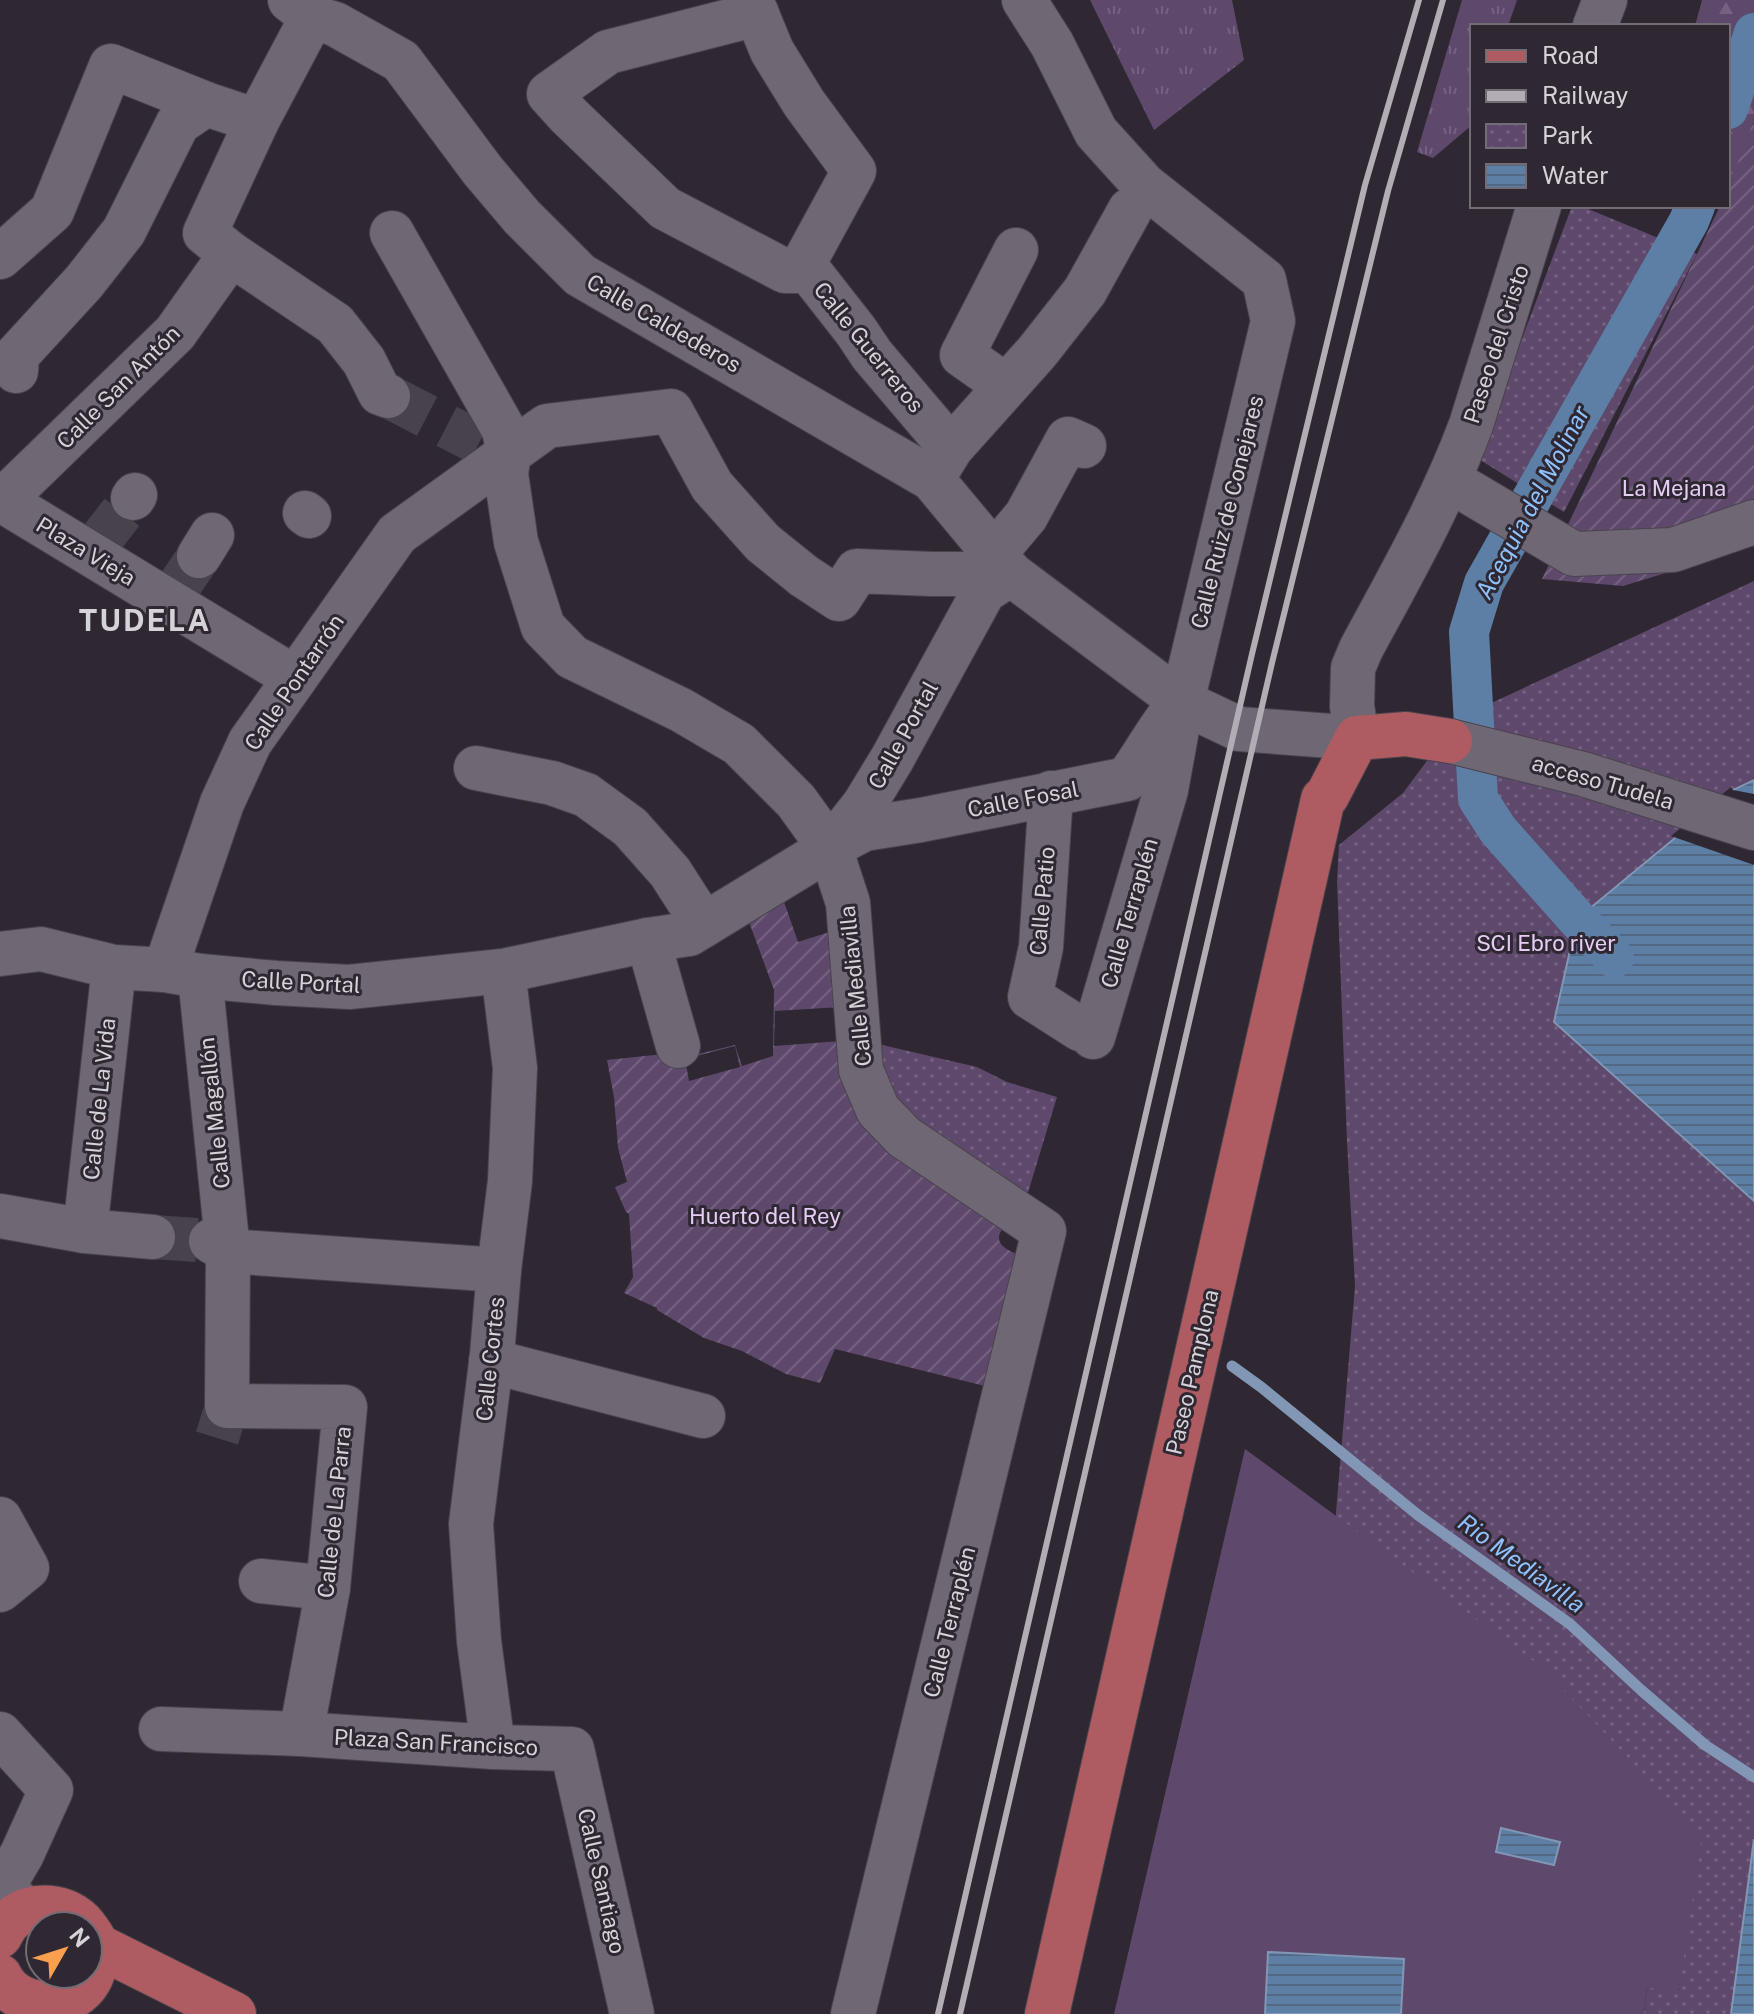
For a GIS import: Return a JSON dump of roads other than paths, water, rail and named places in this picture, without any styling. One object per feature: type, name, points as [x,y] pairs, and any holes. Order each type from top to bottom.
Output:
[{"type":"main road","points":[[1357,738],[1406,734],[1450,741]]},
{"type":"main road","name":"Paseo Pamplona","points":[[1047,2014],[1323,799],[1357,738]]},
{"type":"main road","points":[[9,1912],[50,1906],[64,1910]]},
{"type":"main road","points":[[104,1942],[234,2014]]},
{"type":"main road","points":[[0,1979],[12,1994],[27,2004],[84,2008]]},
{"type":"street","name":"Calle Ruiz de Conejares","points":[[1024,0],[1052,44],[1096,132],[1144,185],[1264,280],[1273,321],[1182,702],[1166,790]]},
{"type":"street","points":[[1596,24],[1605,0]]},
{"type":"street","points":[[754,7],[772,51],[804,103],[854,171],[800,270]]},
{"type":"street","name":"Calle Guerreros","points":[[754,7],[608,52],[549,94],[665,208],[785,271],[809,271],[856,331],[942,464]]},
{"type":"street","points":[[322,10],[257,121],[205,233],[335,324],[364,361],[380,393],[394,412]]},
{"type":"street","name":"Calle Caldederos","points":[[322,10],[401,61],[483,171],[522,217],[580,275],[942,464],[1002,564],[1182,702],[1239,729],[1357,738]]},
{"type":"street","points":[[0,257],[52,211],[111,66],[257,121]]},
{"type":"street","points":[[5,372],[124,231],[178,123],[206,104]]},
{"type":"street","name":"Paseo del Cristo","points":[[1357,738],[1352,706],[1353,668],[1449,480],[1471,425],[1538,208]]},
{"type":"street","points":[[942,464],[1085,291],[1130,210]]},
{"type":"street","points":[[392,233],[504,430],[494,448],[506,474],[516,542],[543,627],[572,657],[681,710],[739,744],[796,801],[830,848]]},
{"type":"street","points":[[1006,386],[962,355],[1016,250]]},
{"type":"street","name":"Calle San Antón","points":[[1,500],[175,333],[231,254]]},
{"type":"street","name":"Calle Pontarrón","points":[[183,973],[222,803],[250,742],[372,564],[397,534],[494,448],[547,426],[671,411],[712,486],[763,543],[839,599],[857,571],[932,574],[1002,564]]},
{"type":"street","points":[[1002,564],[1068,439],[1084,446]]},
{"type":"street","points":[[1449,480],[1574,554],[1673,550],[1754,522]]},
{"type":"street","name":"Plaza Vieja","points":[[1,500],[172,596],[295,678]]},
{"type":"street","name":"Calle Portal","points":[[0,954],[41,949],[114,967],[349,987],[503,971],[689,934],[830,848],[864,805],[892,759],[984,591],[1002,564]]},
{"type":"street","name":"Calle Fosal","points":[[830,848],[864,829],[1127,779],[1182,702]]},
{"type":"street","name":"acceso Tudela","points":[[1450,741],[1583,774],[1754,828]]},
{"type":"street","points":[[476,768],[552,783],[586,795],[630,827],[670,872],[704,925]]},
{"type":"street","name":"Calle Terraplén","points":[[1087,1033],[1166,790]]},
{"type":"street","name":"Calle Patio","points":[[1051,793],[1041,947],[1030,997],[1087,1033]]},
{"type":"street","name":"Calle Mediavilla","points":[[830,848],[848,903],[861,1070],[878,1110],[904,1137],[1044,1231]]},
{"type":"street","points":[[648,940],[678,1046]]},
{"type":"street","name":"Calle de La Vida","points":[[85,1231],[114,967]]},
{"type":"street","name":"Calle Cortes","points":[[493,1747],[479,1641],[471,1524],[510,1181],[515,1068],[503,971]]},
{"type":"street","name":"Calle Magallón","points":[[183,973],[220,1246],[227,1406]]},
{"type":"street","points":[[0,1216],[85,1231],[153,1237]]},
{"type":"street","name":"Calle Terraplén","points":[[853,2014],[1044,1231]]},
{"type":"street","points":[[220,1246],[499,1270]]},
{"type":"street","points":[[491,1361],[703,1416]]},
{"type":"street","name":"Calle de La Parra","points":[[227,1406],[345,1407],[328,1588],[301,1734]]},
{"type":"street","points":[[0,1519],[14,1579]]},
{"type":"street","points":[[261,1581],[328,1588]]},
{"type":"street","name":"Plaza San Francisco","points":[[161,1729],[572,1749]]},
{"type":"street","points":[[0,1734],[51,1790],[22,1854],[9,1912]]},
{"type":"street","name":"Calle Santiago","points":[[572,1749],[632,2014]]},
{"type":"water","points":[[1754,780],[1754,1201],[1554,1022],[1577,919],[1733,790]]},
{"type":"water","points":[[1501,1828],[1560,1842],[1554,1865],[1496,1852]]},
{"type":"water","points":[[1754,1839],[1754,2014],[1731,2014]]},
{"type":"water","points":[[1268,1952],[1404,1959],[1401,2014],[1265,2014]]},
{"type":"waterway","name":"Acequia del Molinar","points":[[1730,103],[1754,33]]},
{"type":"waterway","name":"Acequia del Molinar","points":[[1614,958],[1498,830],[1478,799],[1469,632],[1484,583],[1694,208]]},
{"type":"waterway","name":"Rio Mediavilla","points":[[1232,1366],[1418,1515],[1570,1624],[1705,1745],[1754,1777]]},
{"type":"tunnel","points":[[388,396],[479,443]]},
{"type":"tunnel","points":[[95,547],[133,498]]},
{"type":"tunnel","points":[[175,592],[199,556]]},
{"type":"tunnel","points":[[153,1237],[211,1241]]},
{"type":"tunnel","points":[[217,1438],[227,1406]]},
{"type":"railway","points":[[938,2014],[1252,654],[1365,185],[1419,0]]},
{"type":"railway","points":[[960,2014],[1272,663],[1388,191],[1443,0]]},
{"type":"district","name":"TUDELA","points":[[145,620]]},
{"type":"park label","name":"La Mejana","points":[[1674,488]]},
{"type":"park label","name":"SCI Ebro river","points":[[1546,943]]},
{"type":"park label","name":"Huerto del Rey","points":[[765,1216]]}]
